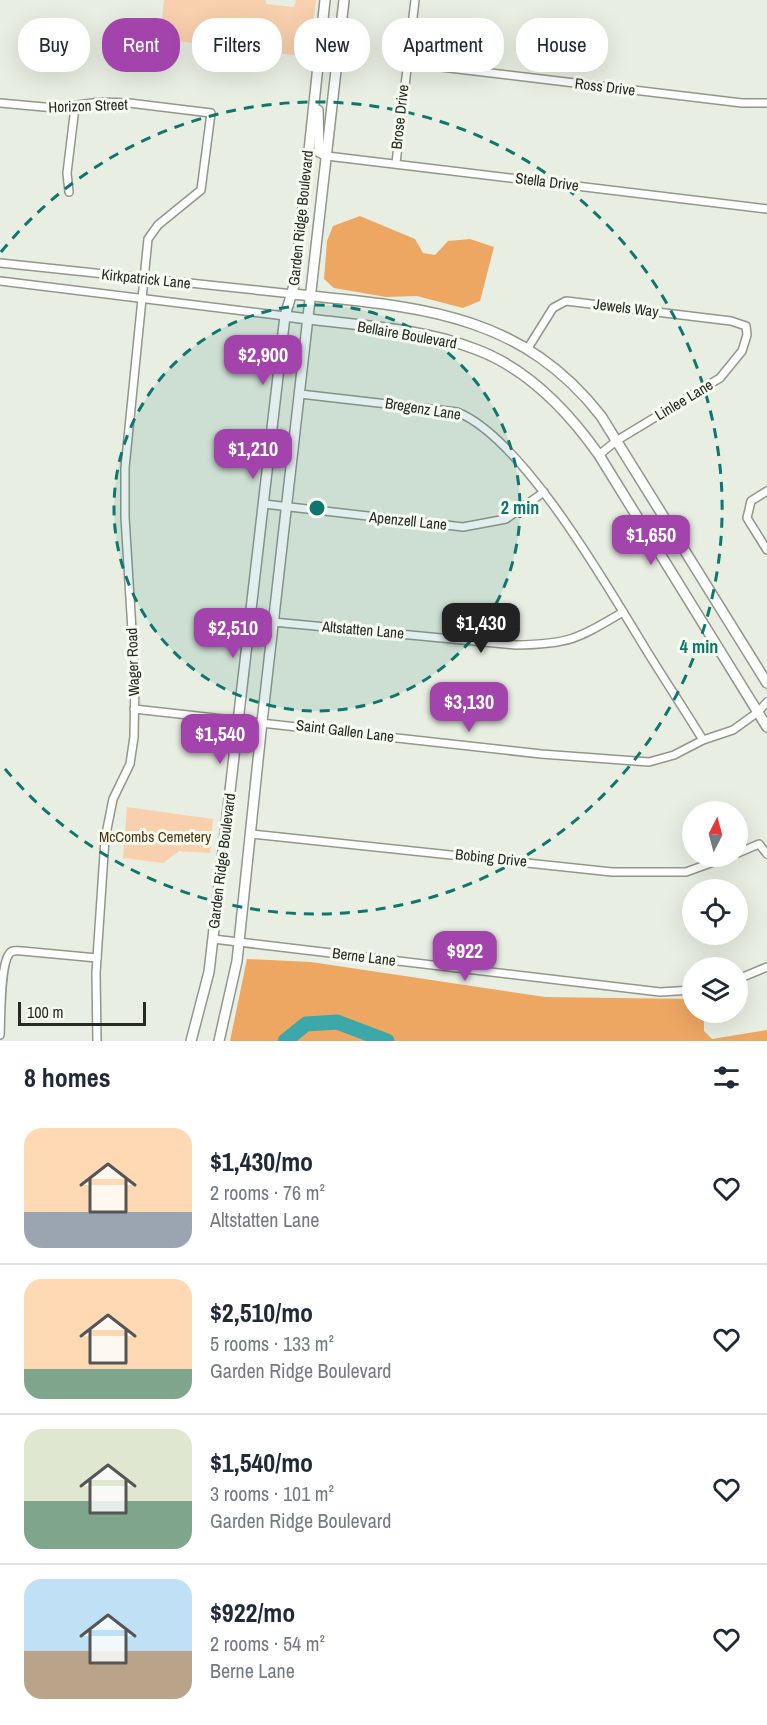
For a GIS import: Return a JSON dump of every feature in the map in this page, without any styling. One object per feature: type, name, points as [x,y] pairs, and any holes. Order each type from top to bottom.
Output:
[{"type":"main road","name":"Garden Ridge Boulevard","points":[[191,1041],[209,972],[285,316],[293,294],[325,0]]},
{"type":"main road","name":"Garden Ridge Boulevard","points":[[219,1041],[234,980],[240,943],[273,622],[344,0]]},
{"type":"main road","points":[[315,84],[319,152],[327,156]]},
{"type":"main road","name":"Bellaire Boulevard","points":[[293,294],[457,318],[484,326],[528,348],[573,383],[602,416],[767,683]]},
{"type":"main road","name":"Bellaire Boulevard","points":[[285,316],[439,338],[486,353],[515,370],[560,405],[579,426],[763,710],[767,727]]},
{"type":"street","name":"Brose Drive","points":[[413,18],[415,0]]},
{"type":"street","name":"Brose Drive","points":[[396,163],[406,72]]},
{"type":"street","name":"Ross Drive","points":[[482,72],[742,103],[767,103]]},
{"type":"street","name":"Horizon Street","points":[[0,103],[34,107],[75,107],[99,102],[129,103],[211,113]]},
{"type":"street","points":[[69,192],[67,173],[75,107]]},
{"type":"street","name":"Wager Road","points":[[97,1041],[97,958],[105,839],[113,799],[130,764],[134,710],[125,517],[125,468],[148,239],[158,225],[201,190],[211,113]]},
{"type":"street","name":"Stella Drive","points":[[327,156],[767,209]]},
{"type":"street","name":"Kirkpatrick Lane","points":[[0,263],[293,294]]},
{"type":"street","name":"Kirkpatrick Lane","points":[[0,281],[285,316]]},
{"type":"street","name":"Jewels Way","points":[[528,348],[553,308],[567,301],[731,321],[746,326]]},
{"type":"street","name":"Linlee Lane","points":[[598,455],[616,441],[720,378],[742,351],[747,335],[746,326]]},
{"type":"street","name":"Bregenz Lane","points":[[300,394],[355,399],[465,415],[487,428],[544,492],[703,740]]},
{"type":"street","points":[[767,490],[751,501],[747,518],[767,550]]},
{"type":"street","name":"Apenzell Lane","points":[[264,504],[463,527],[506,519],[544,492]]},
{"type":"street","name":"Altstatten Lane","points":[[273,622],[516,645],[576,639],[623,612]]},
{"type":"street","name":"Saint Gallen Lane","points":[[134,710],[262,722],[541,754],[649,762],[674,755],[703,740],[733,730],[763,710],[767,702]]},
{"type":"street","name":"Bobing Drive","points":[[250,834],[612,872],[687,872],[700,867]]},
{"type":"street","points":[[748,849],[759,844],[767,854]]},
{"type":"street","name":"Berne Lane","points":[[213,939],[660,992],[682,991]]},
{"type":"street","points":[[0,1035],[3,973],[8,954],[12,950],[97,958]]},
{"type":"street","points":[[748,975],[767,967]]},
{"type":"green space","points":[[164,0],[266,0],[266,4],[294,7],[296,0],[316,0],[314,18],[294,18],[294,55],[282,54],[282,18],[192,18],[192,43],[180,41],[180,18],[162,18]]},
{"type":"green space","name":"McCombs Cemetery","points":[[127,807],[213,819],[210,853],[179,851],[163,863],[123,858]]},
{"type":"shaded area","points":[[360,216],[415,239],[423,253],[435,255],[448,241],[470,239],[494,247],[480,301],[463,308],[417,296],[386,297],[334,288],[324,279],[327,241],[333,226]]},
{"type":"shaded area","points":[[247,959],[311,962],[545,997],[682,999],[682,1023],[704,1023],[704,1031],[712,1039],[767,1030],[767,1041],[230,1041]]},
{"type":"waterway","points":[[285,1041],[306,1024],[337,1022],[387,1041]]}]
